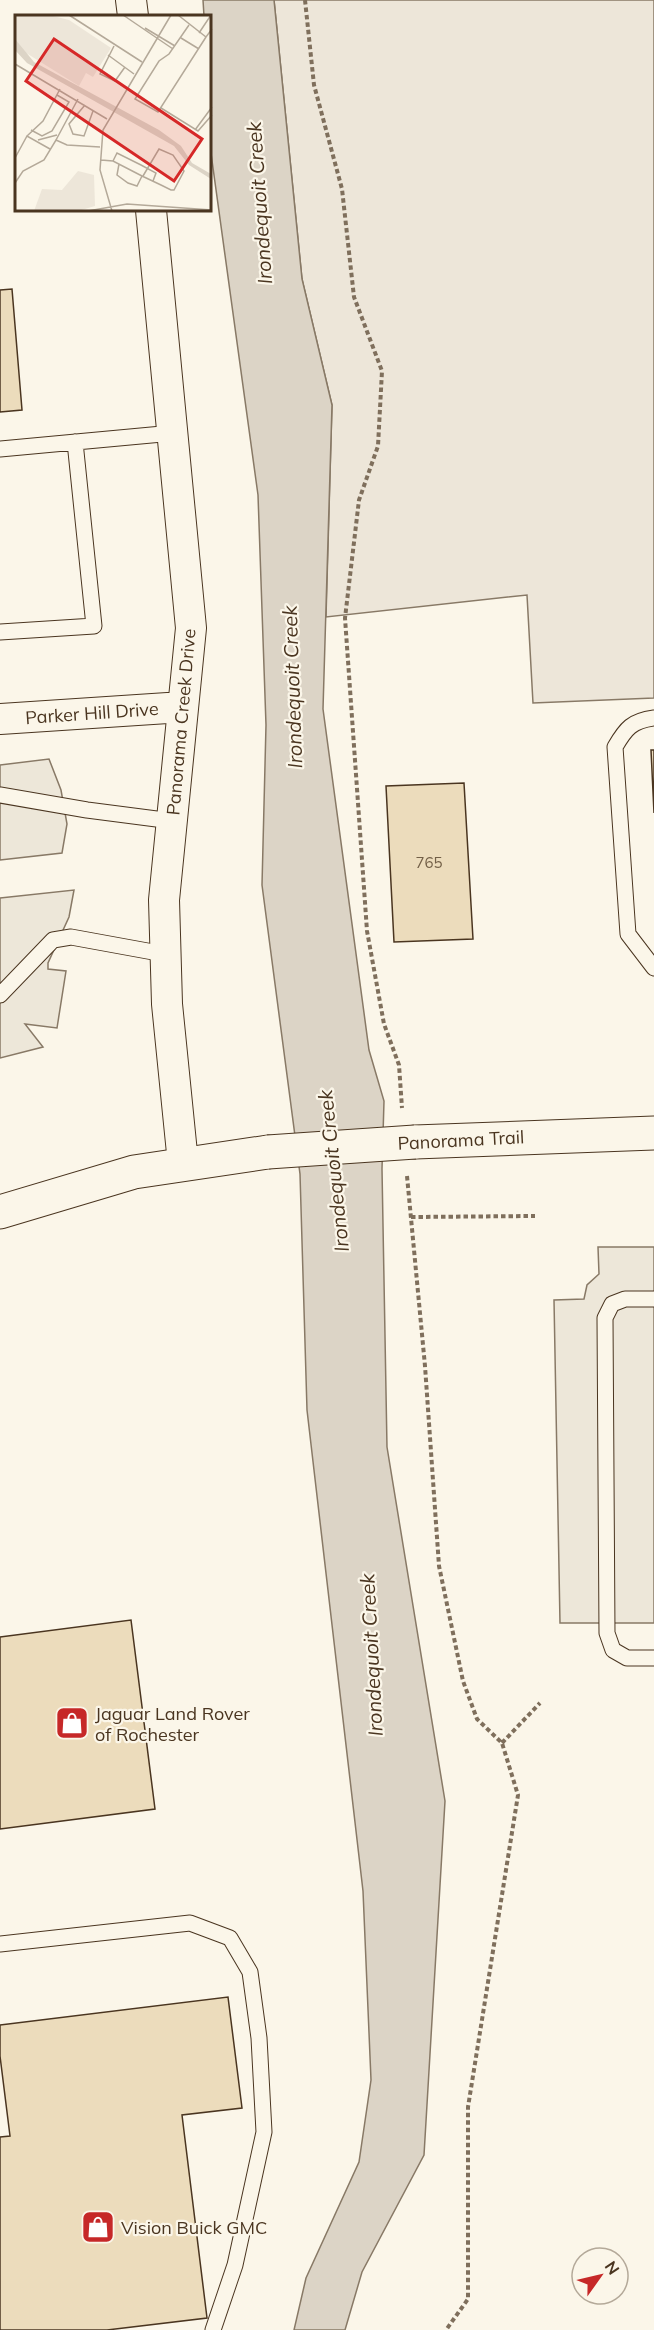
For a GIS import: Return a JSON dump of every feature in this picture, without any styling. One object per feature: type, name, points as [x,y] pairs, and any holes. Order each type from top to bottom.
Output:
[{"type":"main road","name":"Panorama Trail","points":[[0,1212],[88,1184],[183,1163],[268,1152],[654,1133]]},
{"type":"street","points":[[131,0],[133,15]]},
{"type":"street","name":"Panorama Creek Drive","points":[[151,212],[191,628],[164,900],[164,954],[183,1163]]},
{"type":"street","name":"Parker Hill Drive","points":[[0,719],[183,707]]},
{"type":"lane","points":[[0,449],[173,433]]},
{"type":"lane","points":[[0,632],[94,626],[75,442]]},
{"type":"lane","points":[[654,718],[638,720],[624,732],[615,747],[628,934],[654,968]]},
{"type":"lane","points":[[0,795],[87,810],[172,821]]},
{"type":"lane","points":[[0,994],[53,940],[71,937],[164,954]]},
{"type":"lane","points":[[654,1299],[625,1299],[612,1304],[605,1318],[607,1633],[613,1650],[627,1658],[654,1658]]},
{"type":"lane","points":[[0,1944],[190,1923],[230,1938],[250,1972],[259,2038],[264,2132],[235,2265],[213,2330]]},
{"type":"path","points":[[411,1217],[535,1216]]},
{"type":"path","points":[[502,1743],[540,1704]]},
{"type":"shaded area","points":[[274,0],[654,0],[654,698],[533,703],[527,595],[326,617],[332,405],[302,279]]},
{"type":"shaded area","points":[[49,759],[61,790],[67,824],[62,853],[0,860],[0,765]]},
{"type":"shaded area","points":[[74,890],[69,917],[48,963],[48,969],[66,971],[57,1028],[25,1024],[43,1047],[0,1058],[0,898]]},
{"type":"shaded area","points":[[598,1247],[654,1247],[654,1623],[560,1623],[554,1300],[584,1299],[587,1285],[599,1274]]},
{"type":"water","name":"Irondequoit Creek","points":[[203,0],[274,0],[302,279],[332,405],[323,709],[369,1050],[384,1101],[382,1169],[387,1447],[445,1801],[424,2155],[362,2272],[345,2330],[294,2330],[306,2278],[359,2162],[371,2080],[363,1891],[307,1410],[300,1174],[262,885],[266,725],[258,495],[212,161],[212,15],[204,15]]},
{"type":"building","points":[[12,289],[22,410],[0,412],[0,290]]},
{"type":"building","points":[[651,750],[654,750],[654,813]]},
{"type":"building","points":[[464,783],[473,939],[394,942],[386,786]]},
{"type":"building","name":"Jaguar Land Rover of Rochester","points":[[131,1620],[155,1809],[0,1829],[0,1637]]},
{"type":"building","name":"Vision Buick GMC","points":[[228,1997],[242,2108],[182,2115],[207,2318],[107,2330],[0,2330],[0,2137],[10,2136],[0,2056],[0,2025]]},
{"type":"place","name":"Jaguar Land Rover of Rochester","points":[[72,1723]]},
{"type":"place","name":"Vision Buick GMC","points":[[98,2227]]}]
